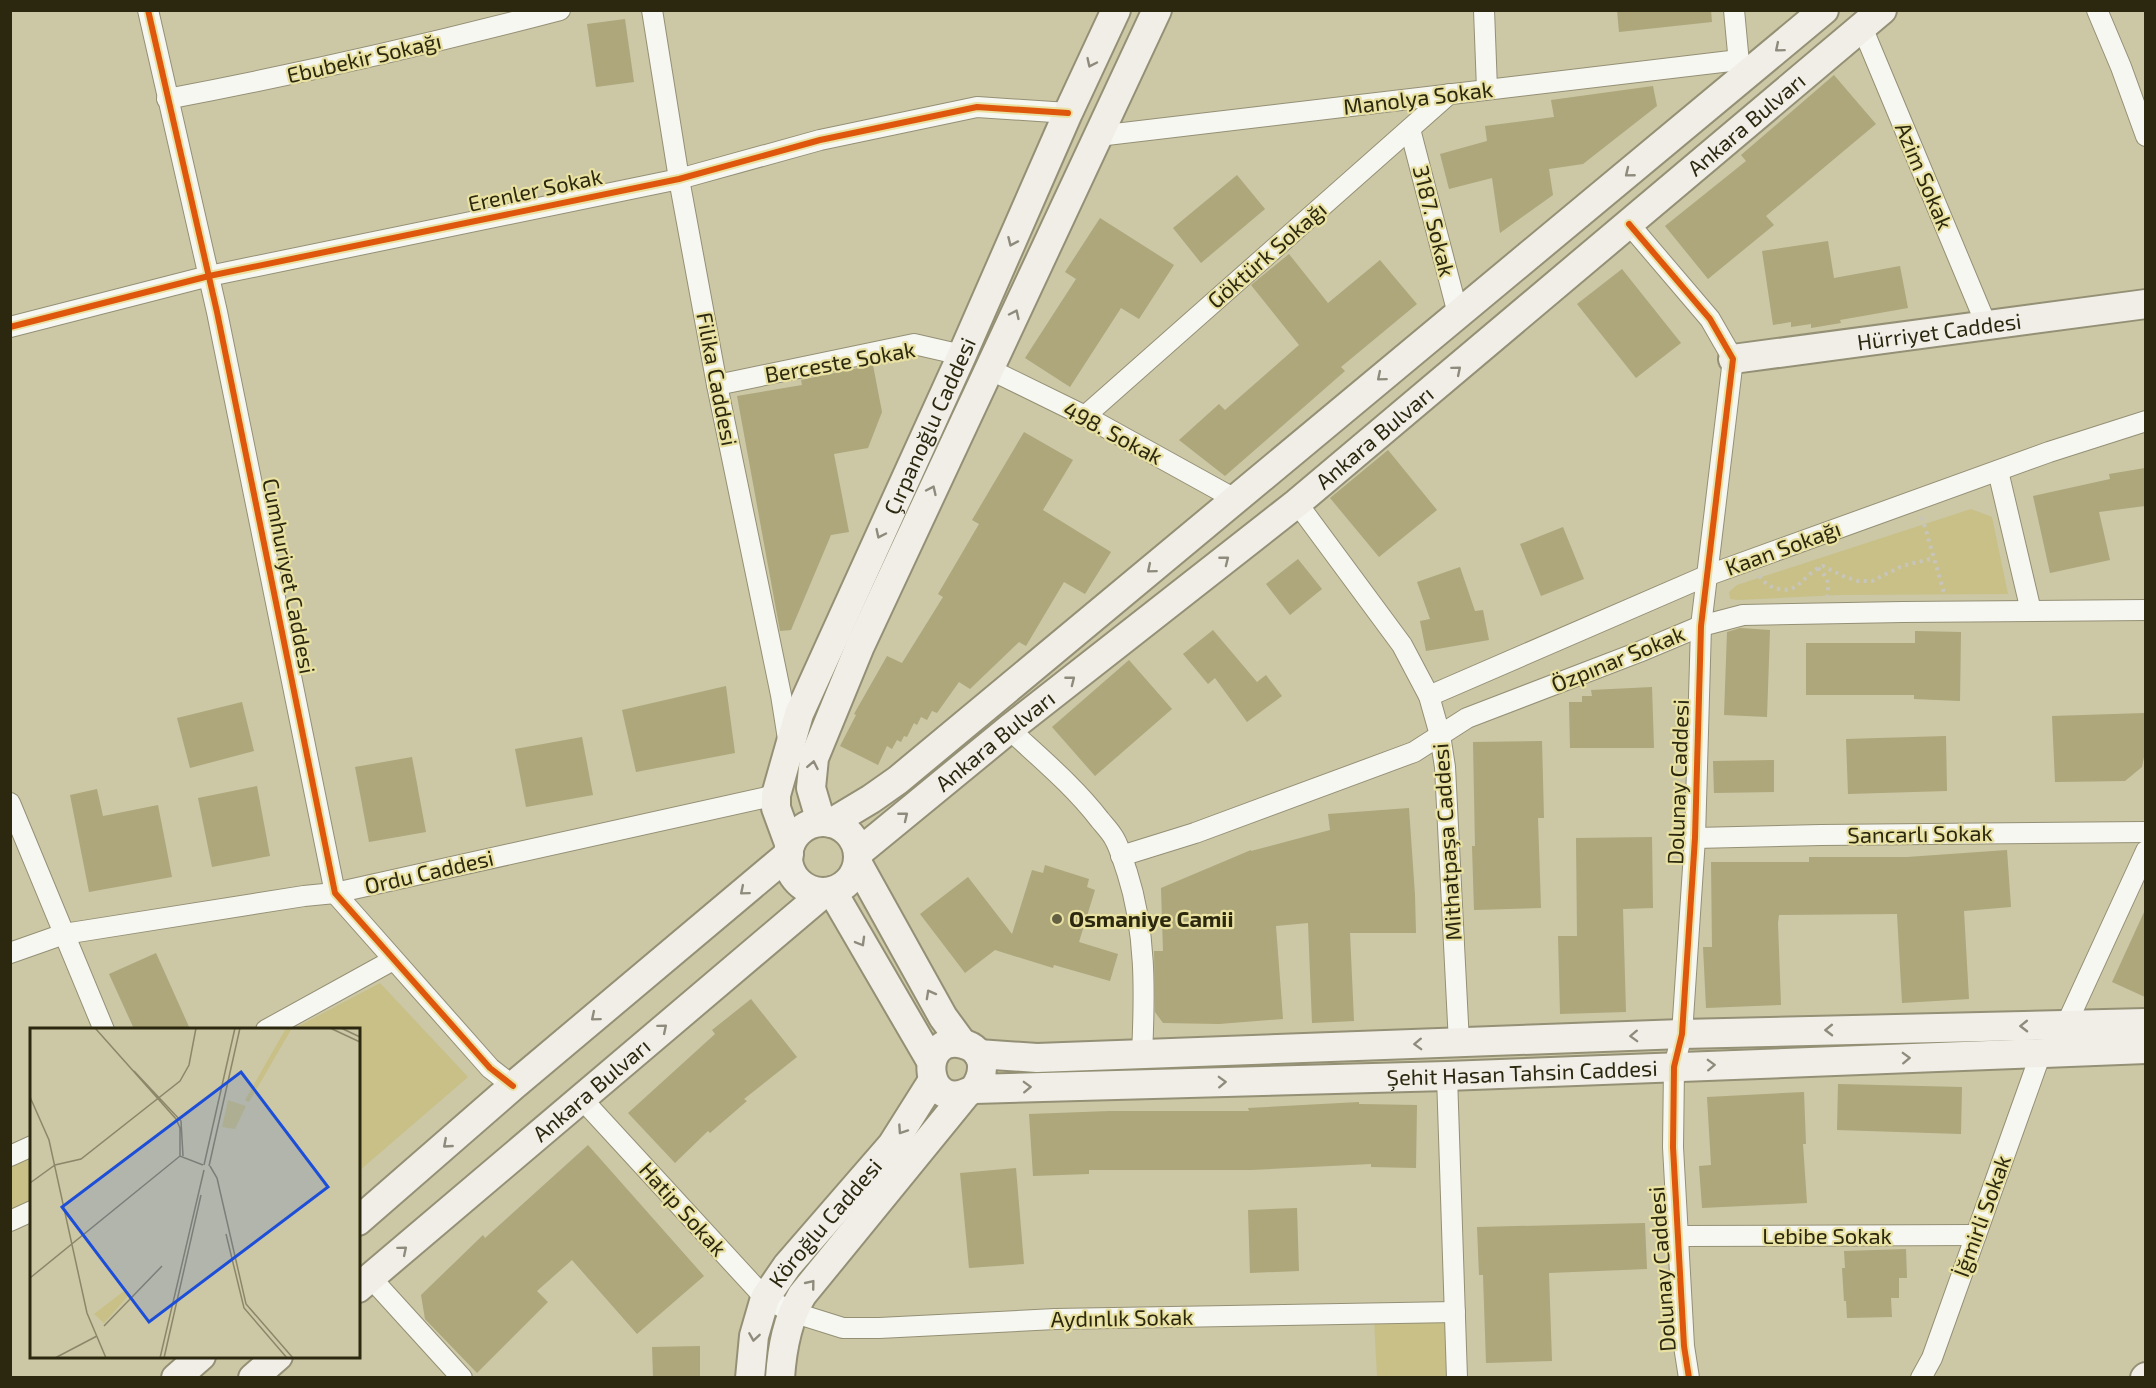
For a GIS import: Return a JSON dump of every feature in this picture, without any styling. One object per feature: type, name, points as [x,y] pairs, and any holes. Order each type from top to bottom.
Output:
[{"type":"main road","name":"Çırpanoğlu Caddesi","points":[[790,850],[776,808],[776,795],[807,694],[1116,10]]},
{"type":"main road","name":"Çırpanoğlu Caddesi","points":[[826,823],[811,788],[814,758],[860,646],[1156,10]]},
{"type":"main road","name":"Ankara Bulvarı","points":[[360,1219],[790,850],[802,829],[826,823],[871,799],[898,780],[1458,314],[1740,70],[1824,10]]},
{"type":"main road","name":"Ankara Bulvarı","points":[[365,1283],[581,1098],[828,892],[846,884],[851,879],[858,858],[1009,729],[1297,503],[1872,19]]},
{"type":"main road","name":"Hürriyet Caddesi","points":[[1733,359],[2145,304]]},
{"type":"main road","points":[[826,823],[841,827],[855,843],[858,858],[943,1017],[982,1062],[983,1072],[980,1081],[970,1091]]},
{"type":"main road","points":[[790,850],[791,870],[795,878],[808,889],[828,892]]},
{"type":"main road","name":"Şehit Hasan Tahsin Caddesi","points":[[828,892],[932,1071],[938,1088],[947,1094],[956,1095],[970,1091],[1446,1076],[2145,1048]]},
{"type":"main road","name":"Şehit Hasan Tahsin Caddesi","points":[[932,1071],[936,1053],[943,1046],[952,1043],[1036,1058],[1682,1034],[2145,1023]]},
{"type":"main road","name":"Köroğlu Caddesi","points":[[750,1377],[754,1336],[765,1298],[787,1266],[892,1145],[932,1071]]},
{"type":"main road","name":"Köroğlu Caddesi","points":[[780,1377],[788,1325],[792,1312],[802,1295],[970,1091]]},
{"type":"main road","points":[[176,1377],[199,1358]]},
{"type":"main road","points":[[253,1377],[276,1358]]},
{"type":"street","name":"Cumhuriyet Caddesi","points":[[148,10],[209,276],[335,893],[490,1068],[513,1086]]},
{"type":"street","name":"Ebubekir Sokağı","points":[[167,99],[298,74],[560,10]]},
{"type":"street","name":"Filika Caddesi","points":[[652,10],[679,179],[717,385],[779,684],[789,747]]},
{"type":"street","points":[[1484,10],[1487,89]]},
{"type":"street","points":[[1734,10],[1740,70]]},
{"type":"street","points":[[2097,10],[2121,67],[2145,136]]},
{"type":"street","name":"Azim Sokak","points":[[1872,19],[1986,324]]},
{"type":"street","name":"Manolya Sokak","points":[[1098,136],[1487,89],[1740,70]]},
{"type":"street","name":"Göktürk Sokağı","points":[[1085,416],[1449,94]]},
{"type":"street","name":"Erenler Sokak","points":[[10,327],[209,276],[679,179],[820,140],[977,107],[1068,113]]},
{"type":"street","name":"3187. Sokak","points":[[1410,129],[1458,314]]},
{"type":"street","points":[[1629,225],[1710,319],[1733,359]]},
{"type":"street","name":"Berceste Sokak","points":[[717,385],[914,344],[962,355]]},
{"type":"street","name":"Dolunay Caddesi","points":[[1689,1377],[1684,1346],[1673,1147],[1674,1067],[1682,1034],[1695,838],[1701,626],[1733,359]]},
{"type":"street","name":"498. Sokak","points":[[989,369],[1085,416],[1234,499]]},
{"type":"street","name":"Kaan Sokağı","points":[[1429,696],[1706,576],[2145,421]]},
{"type":"street","points":[[1998,471],[2031,611]]},
{"type":"street","name":"Mithatpaşa Caddesi","points":[[1297,503],[1402,645],[1429,696],[1440,735],[1445,767],[1459,1043]]},
{"type":"street","name":"Özpınar Sokak","points":[[1121,856],[1195,833],[1414,752],[1467,718],[1701,626],[1743,615],[2145,610]]},
{"type":"street","points":[[1009,729],[1072,788],[1114,837],[1132,888],[1139,923],[1145,997],[1142,1054]]},
{"type":"street","name":"Ordu Caddesi","points":[[10,952],[64,934],[335,893],[776,795]]},
{"type":"street","points":[[10,802],[104,1028]]},
{"type":"street","name":"Sancarlı Sokak","points":[[1695,838],[2145,832]]},
{"type":"street","points":[[2066,1025],[2145,851]]},
{"type":"street","points":[[268,1028],[393,960]]},
{"type":"street","name":"İğmirli Sokak","points":[[1921,1377],[1932,1358],[2041,1053]]},
{"type":"street","points":[[1446,1076],[1457,1377]]},
{"type":"street","name":"Hatip Sokak","points":[[581,1098],[765,1298],[792,1312]]},
{"type":"street","points":[[10,1156],[30,1147]]},
{"type":"street","points":[[10,1221],[30,1212]]},
{"type":"street","name":"Lebibe Sokak","points":[[1678,1236],[1976,1235]]},
{"type":"street","points":[[365,1283],[462,1377]]},
{"type":"street","name":"Aydınlık Sokak","points":[[792,1312],[843,1328],[879,1328],[1055,1319],[1455,1312]]},
{"type":"path","points":[[1917,500],[1949,611]]},
{"type":"path","points":[[1751,560],[1766,584],[1786,591],[1795,588],[1814,569],[1823,566],[1858,581],[1872,581],[1902,566],[1934,558]]},
{"type":"path","points":[[1818,568],[1824,573],[1829,583],[1822,614]]},
{"type":"shaded area","points":[[1971,509],[1992,517],[2008,594],[1838,595],[1730,599],[1729,592],[1737,585]]},
{"type":"shaded area","points":[[380,983],[468,1077],[360,1170],[360,1028],[295,1028]]},
{"type":"shaded area","points":[[30,1154],[30,1203],[10,1212],[10,1164]]},
{"type":"shaded area","points":[[1447,1317],[1449,1377],[1377,1377],[1374,1319]]},
{"type":"building","points":[[1617,10],[1711,10],[1712,22],[1619,32]]},
{"type":"building","points":[[625,19],[634,82],[596,87],[587,24]]},
{"type":"building","points":[[1834,75],[1876,124],[1766,216],[1774,225],[1708,279],[1665,226],[1746,161],[1741,155]]},
{"type":"building","points":[[1653,86],[1657,106],[1583,164],[1549,169],[1553,195],[1500,233],[1492,178],[1449,189],[1440,154],[1487,141],[1485,126],[1554,117],[1551,100]]},
{"type":"building","points":[[1237,175],[1265,209],[1201,263],[1173,228]]},
{"type":"building","points":[[1100,218],[1174,265],[1139,319],[1121,308],[1070,387],[1025,358],[1076,279],[1065,272]]},
{"type":"building","points":[[1828,241],[1834,278],[1900,266],[1908,308],[1840,320],[1841,323],[1811,328],[1811,324],[1791,327],[1791,322],[1773,325],[1762,251]]},
{"type":"building","points":[[1289,254],[1328,303],[1380,260],[1417,304],[1341,367],[1345,371],[1225,476],[1179,440],[1219,404],[1225,410],[1299,345],[1251,285]]},
{"type":"building","points":[[1622,269],[1681,343],[1636,378],[1577,304]]},
{"type":"building","points":[[873,365],[882,412],[868,448],[834,454],[849,532],[831,535],[791,630],[780,631],[737,396],[802,385],[801,380]]},
{"type":"building","points":[[1024,432],[1073,460],[1043,510],[1111,552],[1085,594],[1064,582],[1026,646],[1019,642],[970,689],[959,682],[937,713],[932,711],[927,720],[921,717],[917,725],[914,723],[907,737],[904,736],[901,742],[897,740],[892,749],[887,746],[878,765],[840,746],[856,715],[854,714],[887,656],[902,663],[943,597],[938,594],[979,524],[972,520]]},
{"type":"building","points":[[1388,450],[1437,510],[1379,557],[1330,498]]},
{"type":"building","points":[[2145,468],[2145,506],[2099,512],[2110,560],[2050,573],[2033,496],[2110,479],[2109,474]]},
{"type":"building","points":[[1563,527],[1584,579],[1541,596],[1520,544]]},
{"type":"building","points":[[1298,559],[1322,589],[1290,615],[1266,584]]},
{"type":"building","points":[[1460,567],[1475,611],[1483,610],[1489,640],[1426,651],[1420,621],[1430,619],[1417,582]]},
{"type":"building","points":[[1740,628],[1770,630],[1767,717],[1724,715],[1727,632]]},
{"type":"building","points":[[1213,630],[1257,682],[1266,675],[1282,696],[1247,722],[1215,678],[1208,684],[1183,654]]},
{"type":"building","points":[[1915,631],[1961,632],[1960,701],[1914,699],[1914,695],[1806,695],[1806,643],[1915,643]]},
{"type":"building","points":[[1129,660],[1172,709],[1095,776],[1052,727]]},
{"type":"building","points":[[726,686],[735,753],[636,772],[622,710]]},
{"type":"building","points":[[1652,687],[1654,748],[1570,748],[1569,702],[1582,702],[1582,696],[1592,696],[1591,690]]},
{"type":"building","points":[[242,702],[254,751],[190,768],[177,718]]},
{"type":"building","points":[[2145,713],[2145,752],[2142,767],[2125,781],[2055,782],[2052,716]]},
{"type":"building","points":[[1946,736],[1947,791],[1848,794],[1846,739]]},
{"type":"building","points":[[582,737],[593,795],[526,807],[515,749]]},
{"type":"building","points":[[1542,741],[1544,818],[1538,818],[1541,908],[1474,910],[1473,742]]},
{"type":"building","points":[[412,757],[426,832],[369,842],[355,767]]},
{"type":"building","points":[[1774,760],[1774,792],[1714,793],[1713,761]]},
{"type":"building","points":[[257,786],[270,856],[212,867],[198,798]]},
{"type":"building","points":[[97,789],[103,816],[158,805],[172,877],[89,892],[70,795]]},
{"type":"building","points":[[1409,808],[1416,933],[1350,933],[1354,1021],[1312,1023],[1308,923],[1276,926],[1283,1019],[1219,1024],[1163,1023],[1155,1012],[1154,951],[1163,951],[1161,888],[1251,850],[1330,830],[1328,814]]},
{"type":"building","points":[[1652,837],[1653,908],[1623,909],[1626,1012],[1560,1014],[1558,936],[1577,936],[1576,838]]},
{"type":"building","points":[[2007,850],[2011,907],[1964,911],[1969,999],[1902,1003],[1897,914],[1779,915],[1781,1005],[1706,1008],[1703,947],[1712,947],[1711,862],[1809,862],[1809,857],[1907,857]]},
{"type":"building","points":[[1045,865],[1089,879],[1087,887],[1095,890],[1079,942],[1118,954],[1110,981],[1054,965],[1053,968],[995,950],[965,973],[920,914],[968,877],[1012,934],[1032,870],[1043,873]]},
{"type":"building","points":[[2145,910],[2145,997],[2112,982]]},
{"type":"building","points":[[156,953],[190,1028],[134,1028],[109,974]]},
{"type":"building","points":[[751,999],[797,1057],[744,1099],[747,1101],[710,1133],[708,1131],[675,1163],[628,1113],[715,1034],[712,1030]]},
{"type":"building","points":[[1838,1084],[1962,1087],[1961,1134],[1837,1130]]},
{"type":"building","points":[[1804,1092],[1806,1144],[1803,1144],[1807,1203],[1702,1208],[1699,1166],[1711,1165],[1707,1097]]},
{"type":"building","points":[[1359,1102],[1359,1104],[1417,1105],[1416,1168],[1371,1167],[1371,1164],[1251,1170],[1089,1170],[1089,1174],[1033,1176],[1029,1114],[1110,1111],[1249,1111],[1248,1108]]},
{"type":"building","points":[[588,1145],[704,1276],[637,1334],[572,1260],[537,1291],[548,1302],[477,1373],[425,1319],[421,1295],[483,1235],[485,1238]]},
{"type":"building","points":[[1016,1168],[1024,1264],[969,1268],[960,1173]]},
{"type":"building","points":[[1297,1208],[1299,1271],[1250,1273],[1248,1210]]},
{"type":"building","points":[[1645,1223],[1647,1269],[1549,1273],[1552,1361],[1486,1363],[1483,1275],[1479,1275],[1477,1227]]},
{"type":"building","points":[[1906,1249],[1907,1278],[1899,1278],[1899,1298],[1891,1298],[1892,1317],[1847,1318],[1842,1268],[1845,1268],[1844,1251]]},
{"type":"building","points":[[700,1346],[700,1377],[653,1377],[652,1347]]},
{"type":"cycle path","points":[[148,10],[217,312],[335,893],[490,1068],[513,1086]]},
{"type":"cycle path","points":[[10,327],[209,276],[679,179],[820,140],[977,107],[1068,113]]},
{"type":"cycle path","points":[[1629,224],[1710,319],[1733,359],[1701,626],[1695,838],[1682,1034],[1674,1067],[1673,1147],[1684,1346],[1689,1378]]},
{"type":"place","name":"Osmaniye Camii","points":[[1057,919]]}]
